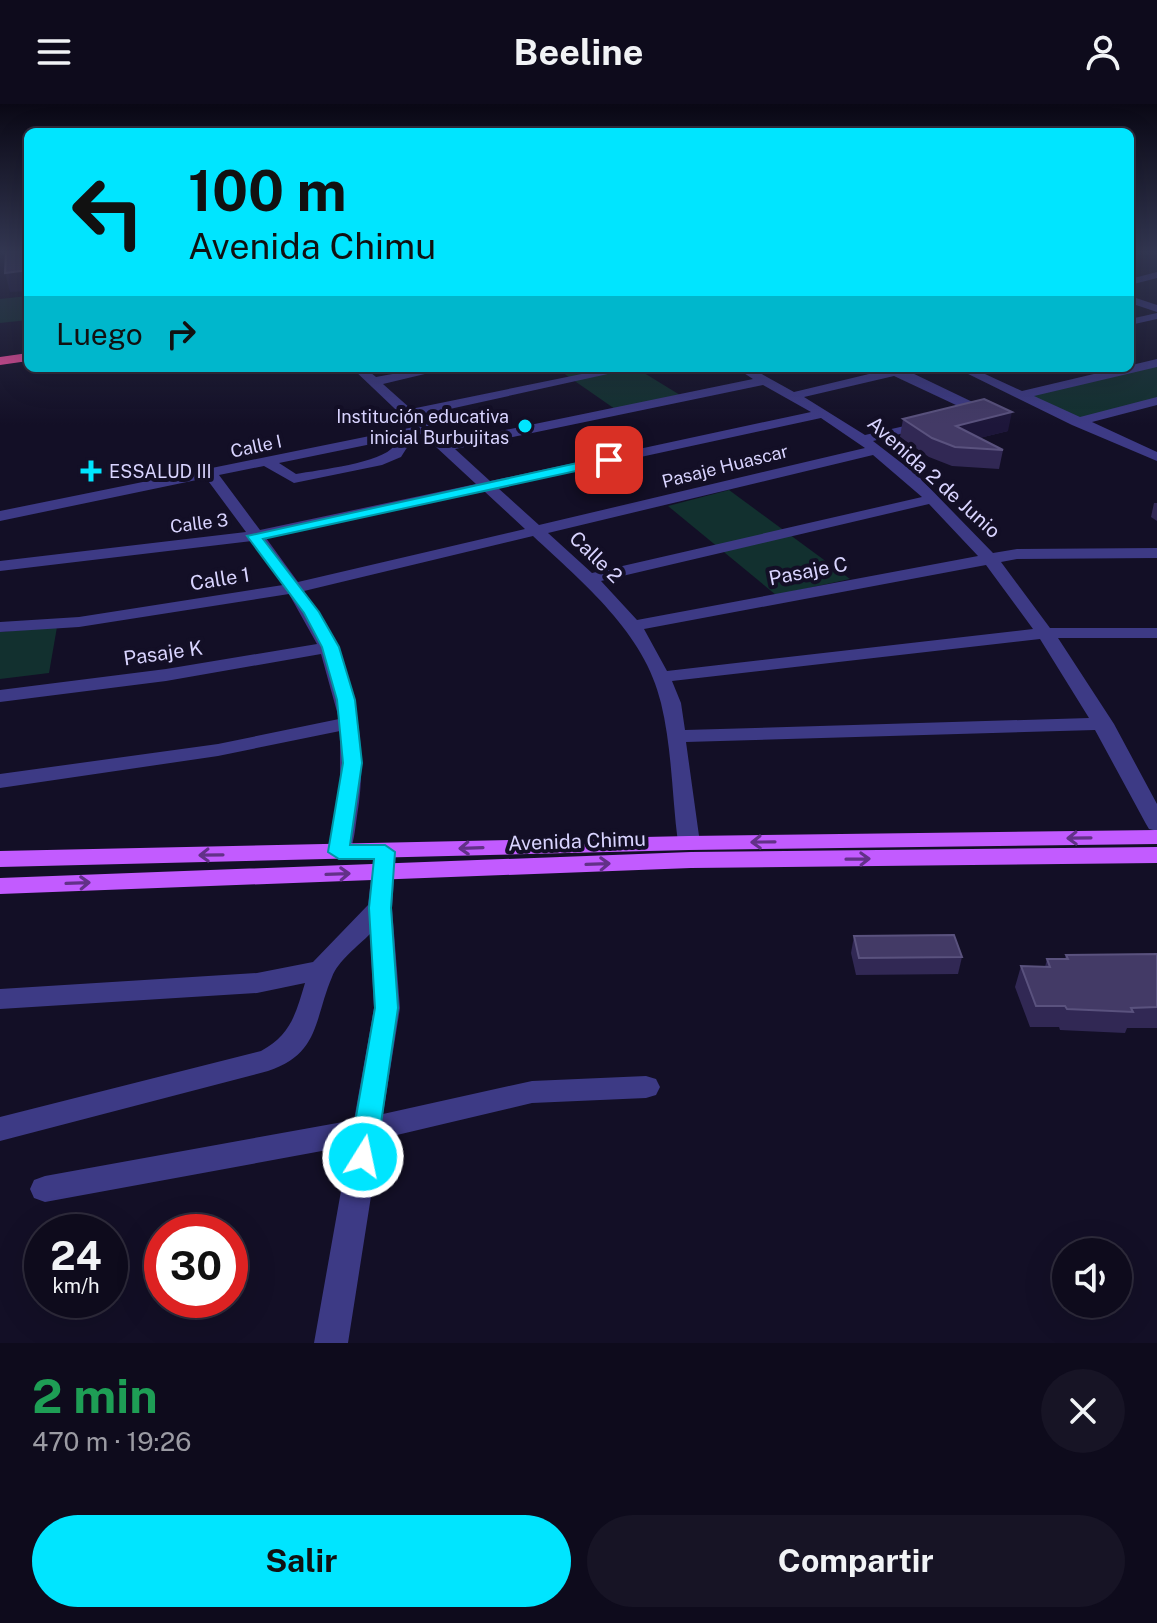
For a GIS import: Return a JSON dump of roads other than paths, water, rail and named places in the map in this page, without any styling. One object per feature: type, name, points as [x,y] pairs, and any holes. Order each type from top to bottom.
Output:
[{"type":"highway","points":[[0,361],[24,358]]},
{"type":"main road","name":"Avenida Chimu","points":[[0,886],[689,843],[1157,837]]},
{"type":"main road","name":"Avenida Chimu","points":[[0,859],[339,852],[384,862],[1157,855]]},
{"type":"street","points":[[1134,321],[1157,316]]},
{"type":"street","name":"Pasaje Huascar","points":[[1134,369],[1157,363]]},
{"type":"street","name":"Calle 2","points":[[362,372],[589,579],[633,626],[661,677],[677,736],[689,843]]},
{"type":"street","points":[[372,382],[423,372]]},
{"type":"street","points":[[407,414],[610,372]]},
{"type":"street","name":"Avenida 2 de Junio","points":[[749,372],[869,445],[931,499],[992,559],[1048,633],[1104,724],[1157,824]]},
{"type":"street","points":[[864,372],[875,377]]},
{"type":"street","points":[[971,372],[1157,457]]},
{"type":"street","name":"Pasaje Huascar","points":[[537,531],[869,445],[942,419],[1122,372]]},
{"type":"street","points":[[792,396],[875,377],[904,374],[990,407]]},
{"type":"street","points":[[444,447],[764,381]]},
{"type":"street","points":[[1077,422],[1157,401]]},
{"type":"street","name":"Calle 3","points":[[0,566],[254,536],[822,414]]},
{"type":"street","name":"Calle I","points":[[0,516],[424,429]]},
{"type":"street","points":[[267,462],[294,479],[333,472],[396,454],[401,446],[395,435]]},
{"type":"street","points":[[210,473],[254,536],[296,588],[330,647],[351,723],[352,763],[339,852]]},
{"type":"street","points":[[589,579],[931,499]]},
{"type":"street","name":"Calle 1","points":[[0,627],[107,618],[296,588],[537,531]]},
{"type":"street","name":"Pasaje C","points":[[633,626],[1017,554],[1157,553]]},
{"type":"street","points":[[661,677],[1048,633],[1157,633]]},
{"type":"street","name":"Pasaje K","points":[[0,696],[166,675],[330,647]]},
{"type":"street","points":[[0,781],[218,750],[351,723]]},
{"type":"street","points":[[677,736],[1104,724]]},
{"type":"street","points":[[331,1343],[387,1008],[380,908],[384,862]]},
{"type":"street","points":[[0,1129],[253,1064],[289,1051],[300,1039],[321,970],[380,908]]},
{"type":"street","points":[[0,999],[257,983],[321,970]]},
{"type":"street","points":[[45,1189],[368,1130],[532,1092],[646,1087]]},
{"type":"place","name":"Institución educativa inicial Burbujitas","points":[[525,426]]},
{"type":"place","name":"ESSALUD III","points":[[91,471]]}]
